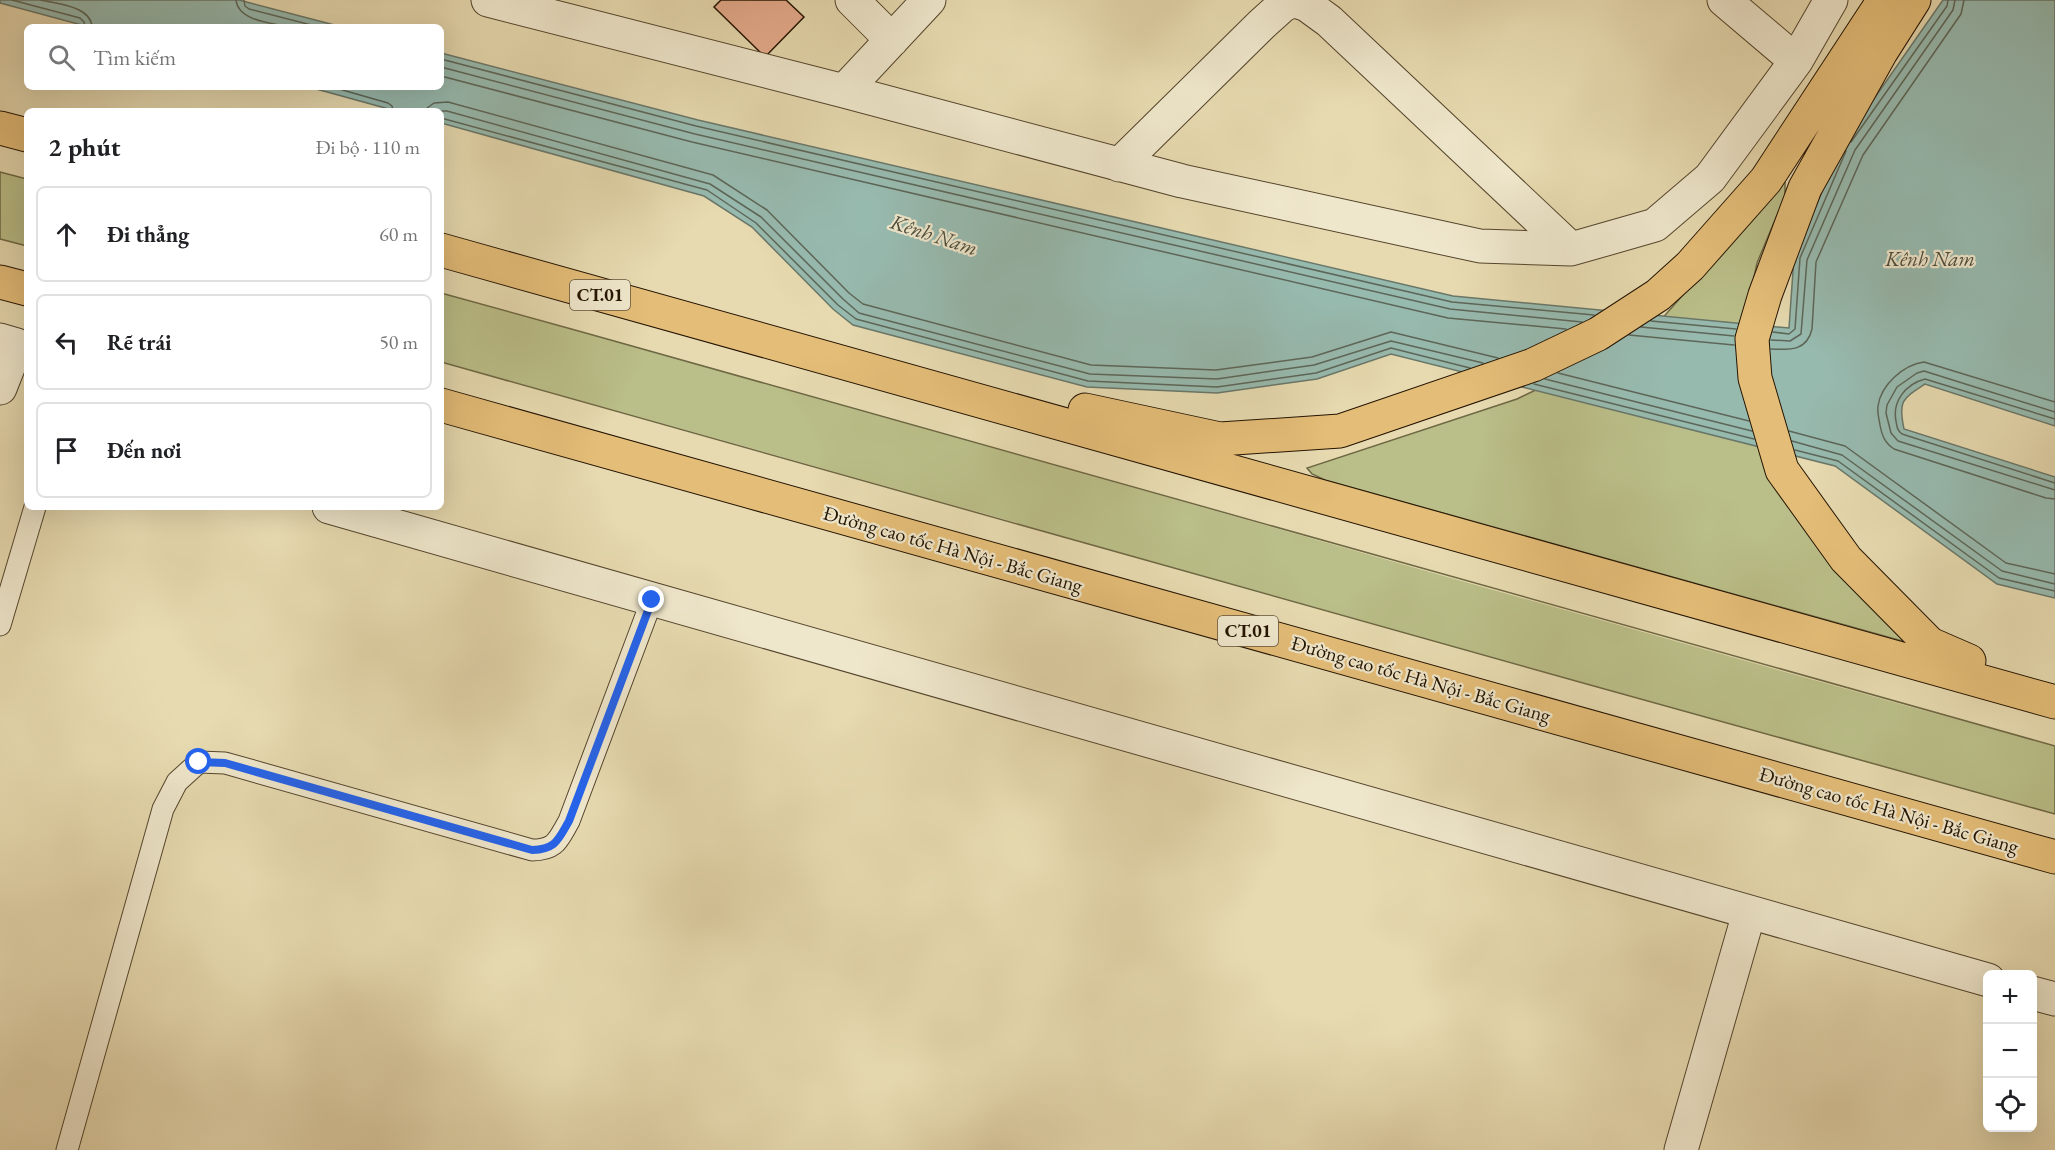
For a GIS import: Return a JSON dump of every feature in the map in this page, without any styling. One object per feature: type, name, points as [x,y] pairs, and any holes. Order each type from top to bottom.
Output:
[{"type":"highway","points":[[759,340],[1220,439],[1340,431],[1533,365],[1598,334],[1658,295],[1690,266],[1766,180],[1884,0]]},
{"type":"highway","points":[[1914,0],[1881,52],[1805,188],[1765,295],[1752,339],[1755,378],[1782,470],[1846,559],[1930,644],[2055,701]]},
{"type":"highway","points":[[0,128],[24,134]]},
{"type":"highway","name":"CT.01","points":[[444,251],[2055,701]]},
{"type":"highway","points":[[0,282],[24,288]]},
{"type":"highway","name":"Đường cao tốc Hà Nội - Bắc Giang","points":[[444,406],[2055,857]]},
{"type":"street","points":[[852,0],[892,40]]},
{"type":"street","points":[[844,91],[929,0]]},
{"type":"street","points":[[1119,165],[1262,24],[1282,6],[1293,0],[1307,5],[1329,21],[1571,249]]},
{"type":"street","points":[[1724,0],[1796,61]]},
{"type":"street","points":[[506,2],[1182,181],[1480,246],[1571,249],[1655,225],[1710,177],[1796,61],[1831,0]]},
{"type":"street","points":[[0,388],[15,344]]},
{"type":"street","points":[[339,510],[1983,979]]},
{"type":"street","points":[[1681,1150],[1749,913]]},
{"type":"street","points":[[2037,994],[2055,999]]},
{"type":"lane","points":[[0,625],[34,510]]},
{"type":"lane","points":[[66,1150],[163,809],[177,782],[199,762],[225,763],[532,850],[546,850],[556,843],[569,821],[652,600]]},
{"type":"green space","points":[[1785,170],[1785,196],[1757,263],[1742,334],[1746,384],[1902,641],[1325,480],[1312,474],[1307,468],[1517,399],[1575,371],[1660,321],[1727,245]]},
{"type":"green space","points":[[0,172],[24,178],[24,245],[0,239]]},
{"type":"green space","points":[[444,294],[2055,746],[2055,814],[1651,702],[444,363]]},
{"type":"water","points":[[0,0],[239,0],[331,24],[78,24],[0,3]]},
{"type":"water","name":"Kênh Nam","points":[[1943,0],[2055,0],[2055,426],[1925,384],[1907,397],[1902,406],[1902,420],[1904,429],[2055,477],[2055,598],[1997,584],[1835,466],[1391,354],[1317,379],[1217,393],[1087,387],[853,325],[833,309],[752,227],[704,196],[444,124],[444,108],[385,108],[320,90],[444,90],[444,54],[698,120],[1453,296],[1789,328],[1794,257],[1843,143]]},
{"type":"building","points":[[721,0],[786,0],[804,17],[765,57],[714,7]]},
{"type":"route","points":[[199,762],[225,763],[532,850],[546,850],[556,843],[569,821],[652,600]]}]
